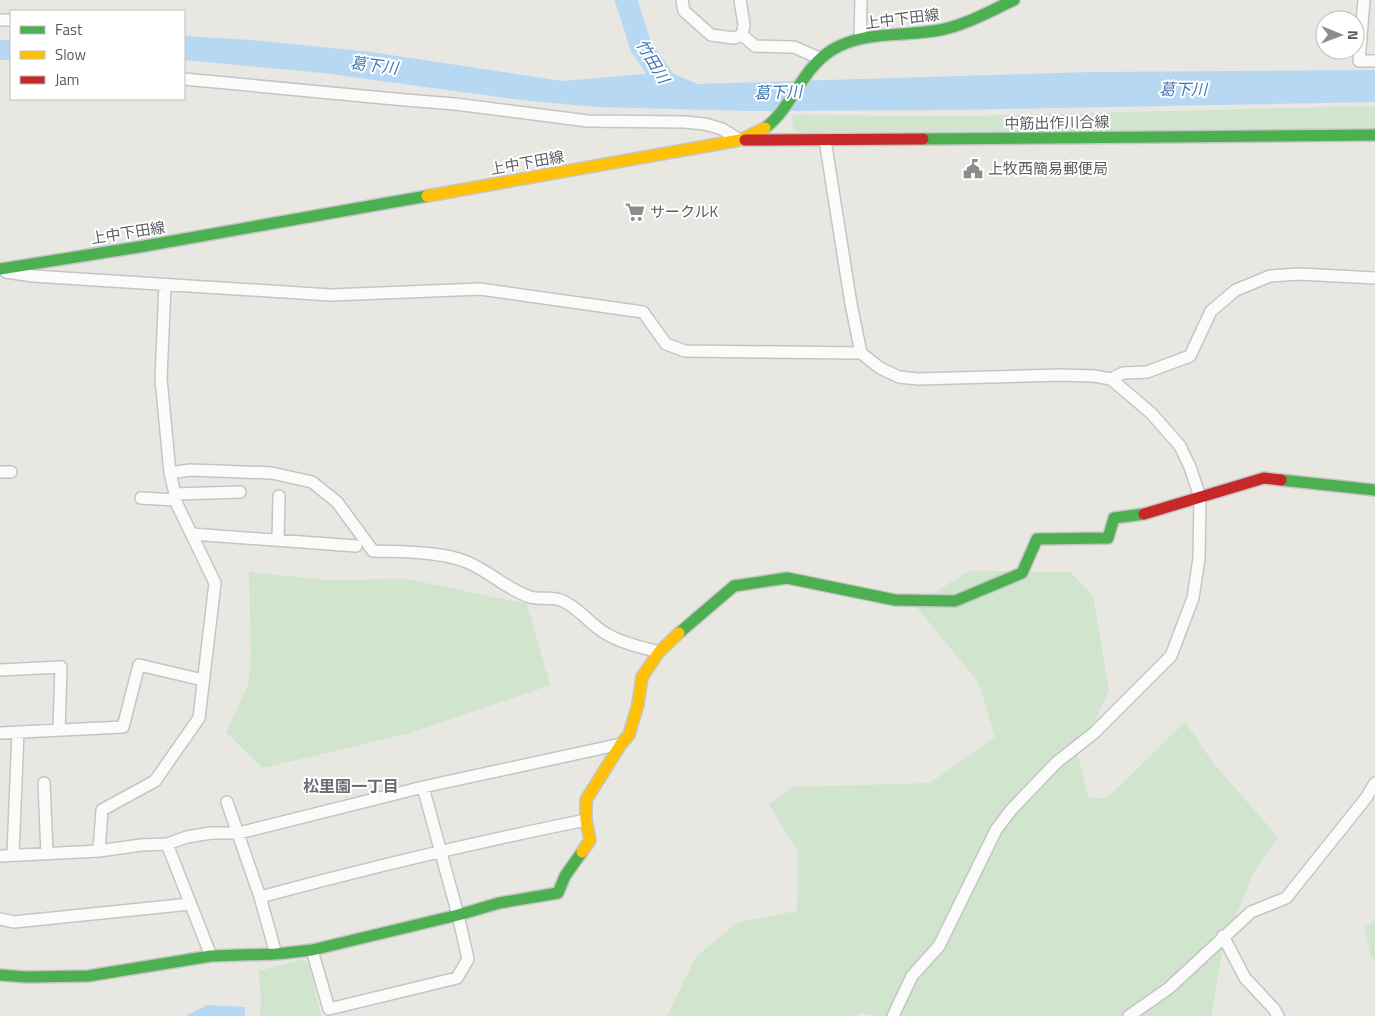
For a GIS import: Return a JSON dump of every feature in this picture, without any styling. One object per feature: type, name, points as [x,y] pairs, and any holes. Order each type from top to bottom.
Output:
[{"type":"main road","name":"上中下田線","points":[[0,270],[149,246],[740,140],[759,131],[773,120],[805,74],[819,58],[846,42],[939,31],[972,20],[1014,0]]},
{"type":"main road","name":"中筋出作川合線","points":[[740,140],[1375,135]]},
{"type":"main road","points":[[0,975],[26,977],[88,976],[211,956],[276,954],[312,950],[458,915],[499,903],[558,893],[565,876],[590,840],[586,820],[586,800],[621,744],[630,735],[638,704],[642,677],[659,652],[688,623],[734,586],[787,578],[895,600],[955,601],[1022,573],[1037,539],[1108,538],[1114,518],[1144,514],[1264,478],[1375,490]]},
{"type":"street","points":[[682,0],[684,11],[711,35],[734,38],[742,35]]},
{"type":"street","points":[[740,0],[744,25],[742,35]]},
{"type":"street","points":[[860,39],[861,0]]},
{"type":"street","points":[[1364,0],[1359,61],[1375,61]]},
{"type":"street","points":[[742,35],[755,46],[794,47],[819,58]]},
{"type":"street","points":[[185,79],[455,104],[588,121],[705,124],[722,129],[740,140]]},
{"type":"street","points":[[825,140],[851,304],[861,353]]},
{"type":"street","points":[[0,270],[32,276],[331,295],[480,289],[643,312],[666,344],[685,351],[861,353],[880,368],[899,377],[918,379],[1060,375],[1094,376],[1112,380],[1151,413],[1180,446],[1190,467],[1200,497],[1199,558],[1193,598],[1171,656],[1094,733],[1057,762],[1011,810],[996,830],[939,946],[912,976],[894,1016]]},
{"type":"street","points":[[1112,380],[1123,372],[1147,372],[1190,356],[1211,310],[1236,290],[1270,276],[1299,274],[1375,278]]},
{"type":"street","points":[[99,851],[102,810],[155,781],[199,718],[215,583],[175,497],[170,473],[161,379],[165,285]]},
{"type":"street","points":[[170,473],[190,470],[272,473],[312,482],[337,502],[373,551],[429,553],[465,561],[482,569],[508,587],[531,597],[561,600],[579,610],[604,632],[616,639],[659,652]]},
{"type":"street","points":[[141,498],[240,492]]},
{"type":"street","points":[[278,540],[279,496]]},
{"type":"street","points":[[192,534],[356,546]]},
{"type":"street","points":[[0,733],[123,727],[139,665],[203,680]]},
{"type":"street","points":[[0,670],[61,667],[58,730]]},
{"type":"street","points":[[13,855],[18,732]]},
{"type":"street","points":[[0,856],[99,851],[141,844],[167,844],[211,833],[239,833],[423,787],[621,744]]},
{"type":"street","points":[[44,783],[47,854]]},
{"type":"street","points":[[312,950],[329,1009],[457,978],[468,959],[423,787]]},
{"type":"street","points":[[1129,1016],[1169,988],[1251,912],[1286,898],[1374,790]]},
{"type":"street","points":[[227,802],[260,897],[276,954]]},
{"type":"street","points":[[260,897],[343,874],[586,820]]},
{"type":"street","points":[[167,844],[211,956]]},
{"type":"street","points":[[0,919],[14,922],[190,904]]},
{"type":"street","points":[[1223,936],[1245,978],[1274,1009],[1278,1016]]},
{"type":"green space","points":[[1375,106],[1375,130],[798,132],[793,129],[792,115],[965,116]]},
{"type":"green space","points":[[969,571],[1070,572],[1093,596],[1109,691],[1078,756],[1089,798],[1107,798],[1185,722],[1214,764],[1278,837],[1254,872],[1223,948],[1211,1016],[875,1016],[861,1013],[856,1016],[667,1016],[696,957],[738,922],[797,911],[798,852],[769,804],[793,787],[930,783],[995,737],[979,683],[915,605]]},
{"type":"green space","points":[[249,572],[325,580],[406,579],[527,604],[550,685],[410,733],[263,768],[226,732],[248,685],[251,659]]},
{"type":"green space","points":[[1375,920],[1375,962],[1371,957],[1365,927]]},
{"type":"green space","points":[[303,959],[309,966],[321,1016],[259,1016],[261,1004],[259,971]]},
{"type":"water","name":"葛下川","points":[[185,36],[251,40],[371,52],[563,81],[645,74],[658,61],[670,72],[697,84],[1093,72],[1375,70],[1375,102],[952,110],[751,111],[596,107],[521,100],[323,73],[185,60]]},
{"type":"water","points":[[0,40],[10,40],[10,60],[0,60]]},
{"type":"water","points":[[207,1005],[245,1007],[245,1016],[185,1016]]},
{"type":"waterway","name":"竹田川","points":[[626,0],[641,47],[671,90]]},
{"type":"traffic: fast","points":[[765,128],[783,110],[812,67],[832,50],[857,39],[950,28],[1014,0]]},
{"type":"traffic: fast","points":[[923,139],[1375,135]]},
{"type":"traffic: fast","points":[[0,269],[139,247],[427,196]]},
{"type":"traffic: fast","points":[[1281,480],[1375,490]]},
{"type":"traffic: fast","points":[[679,633],[734,586],[787,578],[895,600],[955,601],[1022,573],[1037,539],[1108,538],[1114,518],[1144,514]]},
{"type":"traffic: fast","points":[[0,975],[26,977],[88,976],[211,956],[276,954],[312,950],[458,915],[499,903],[558,893],[565,876],[582,852]]},
{"type":"traffic: slow","points":[[427,196],[740,140],[765,128]]},
{"type":"traffic: slow","points":[[582,852],[590,840],[586,820],[586,800],[621,744],[629,735],[638,704],[642,677],[659,652],[679,633]]},
{"type":"traffic: jam","points":[[745,140],[923,139]]},
{"type":"traffic: jam","points":[[1144,514],[1264,478],[1281,480]]},
{"type":"place","name":"上牧西簡易郵便局","points":[[973,169]]},
{"type":"place","name":"サークルK","points":[[635,212]]},
{"type":"district","name":"松里園一丁目","points":[[351,786]]}]
